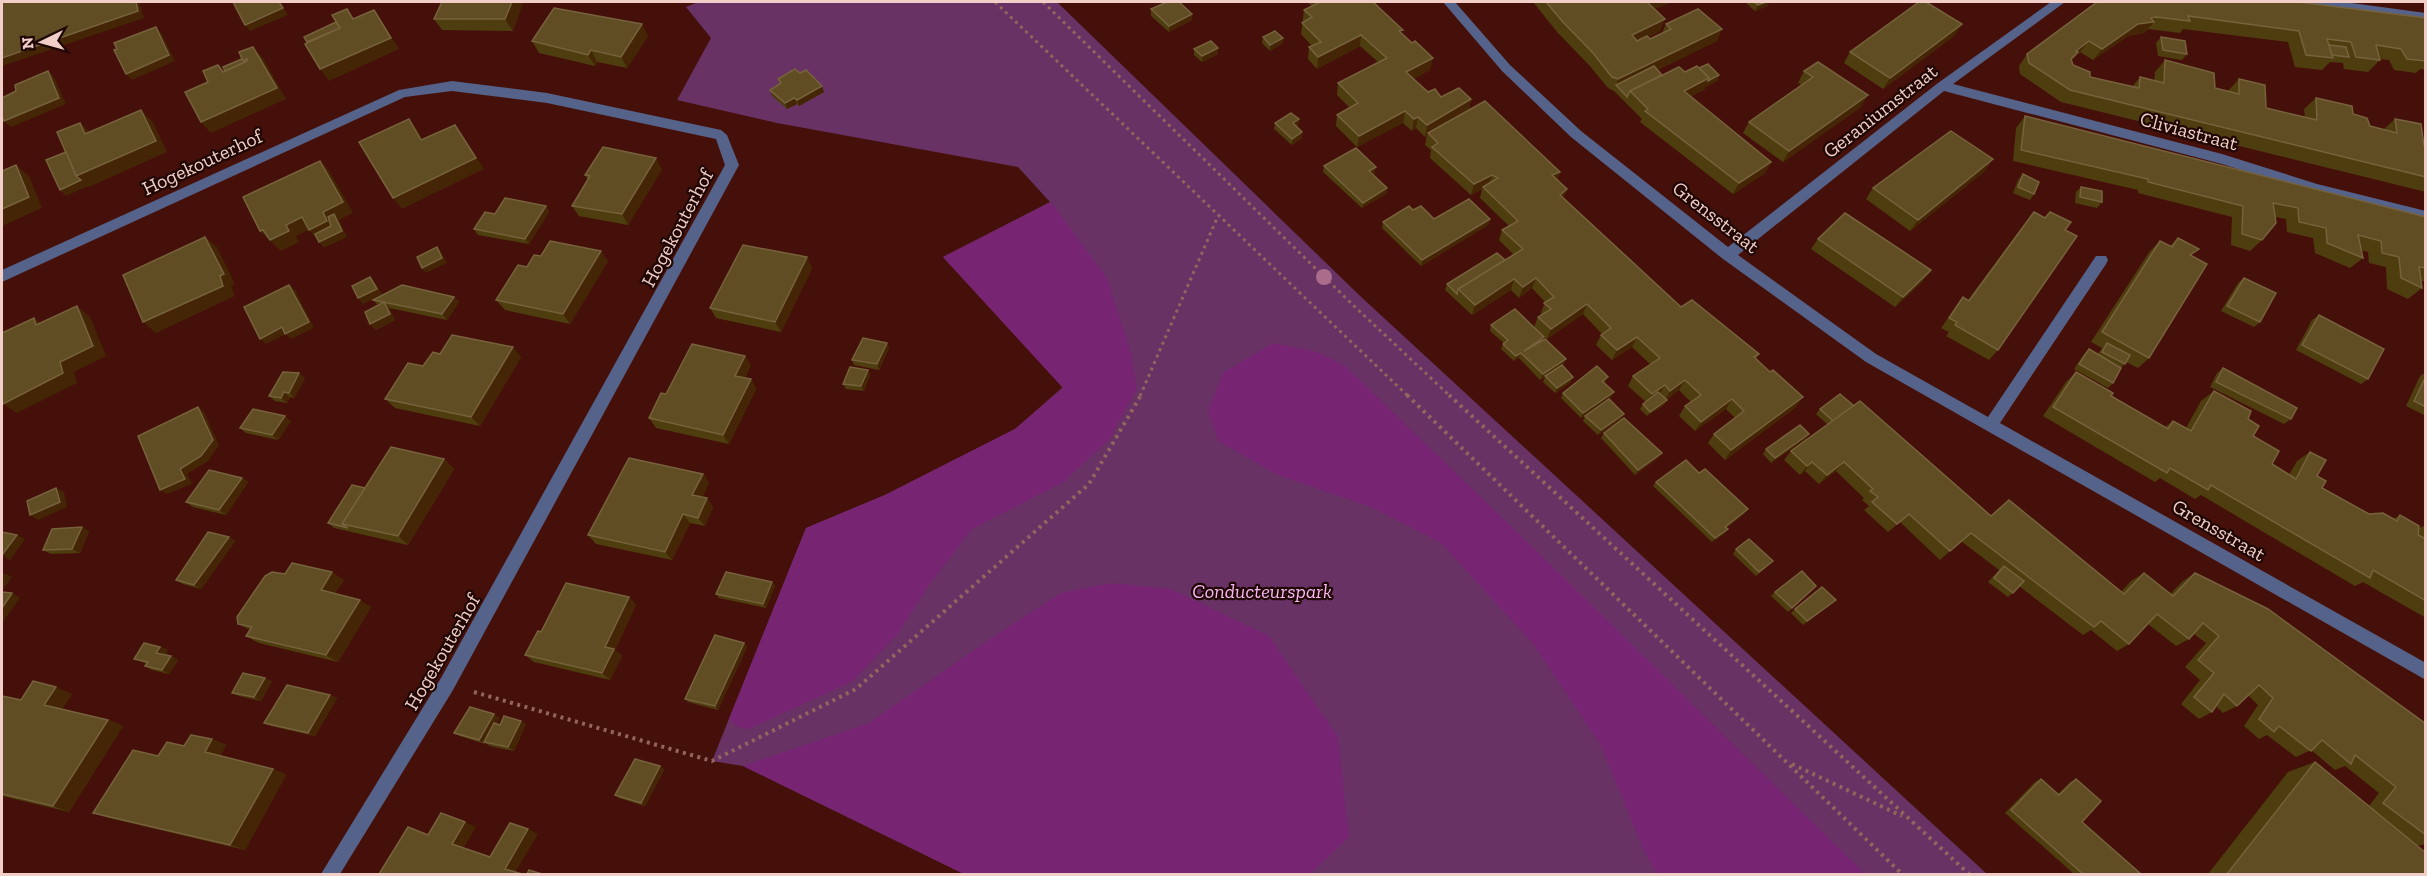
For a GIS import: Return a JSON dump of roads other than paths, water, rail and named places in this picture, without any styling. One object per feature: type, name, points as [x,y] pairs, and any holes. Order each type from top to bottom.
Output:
[{"type":"street","name":"Grensstraat","points":[[1449,2],[1506,68],[1576,134],[1728,255],[1871,358],[2426,672]]},
{"type":"street","name":"Geraniumstraat","points":[[1728,255],[1942,86],[2059,2]]},
{"type":"street","points":[[2317,2],[2426,17]]},
{"type":"street","name":"Hogekouterhof","points":[[2,276],[403,93],[452,86],[547,98],[721,135],[732,165],[447,684],[330,874]]},
{"type":"street","name":"Cliviastraat","points":[[1942,86],[2211,156],[2317,189],[2426,216]]},
{"type":"street","points":[[1991,424],[2101,260]]},
{"type":"park label","name":"Conducteurspark","points":[[1262,591]]}]
